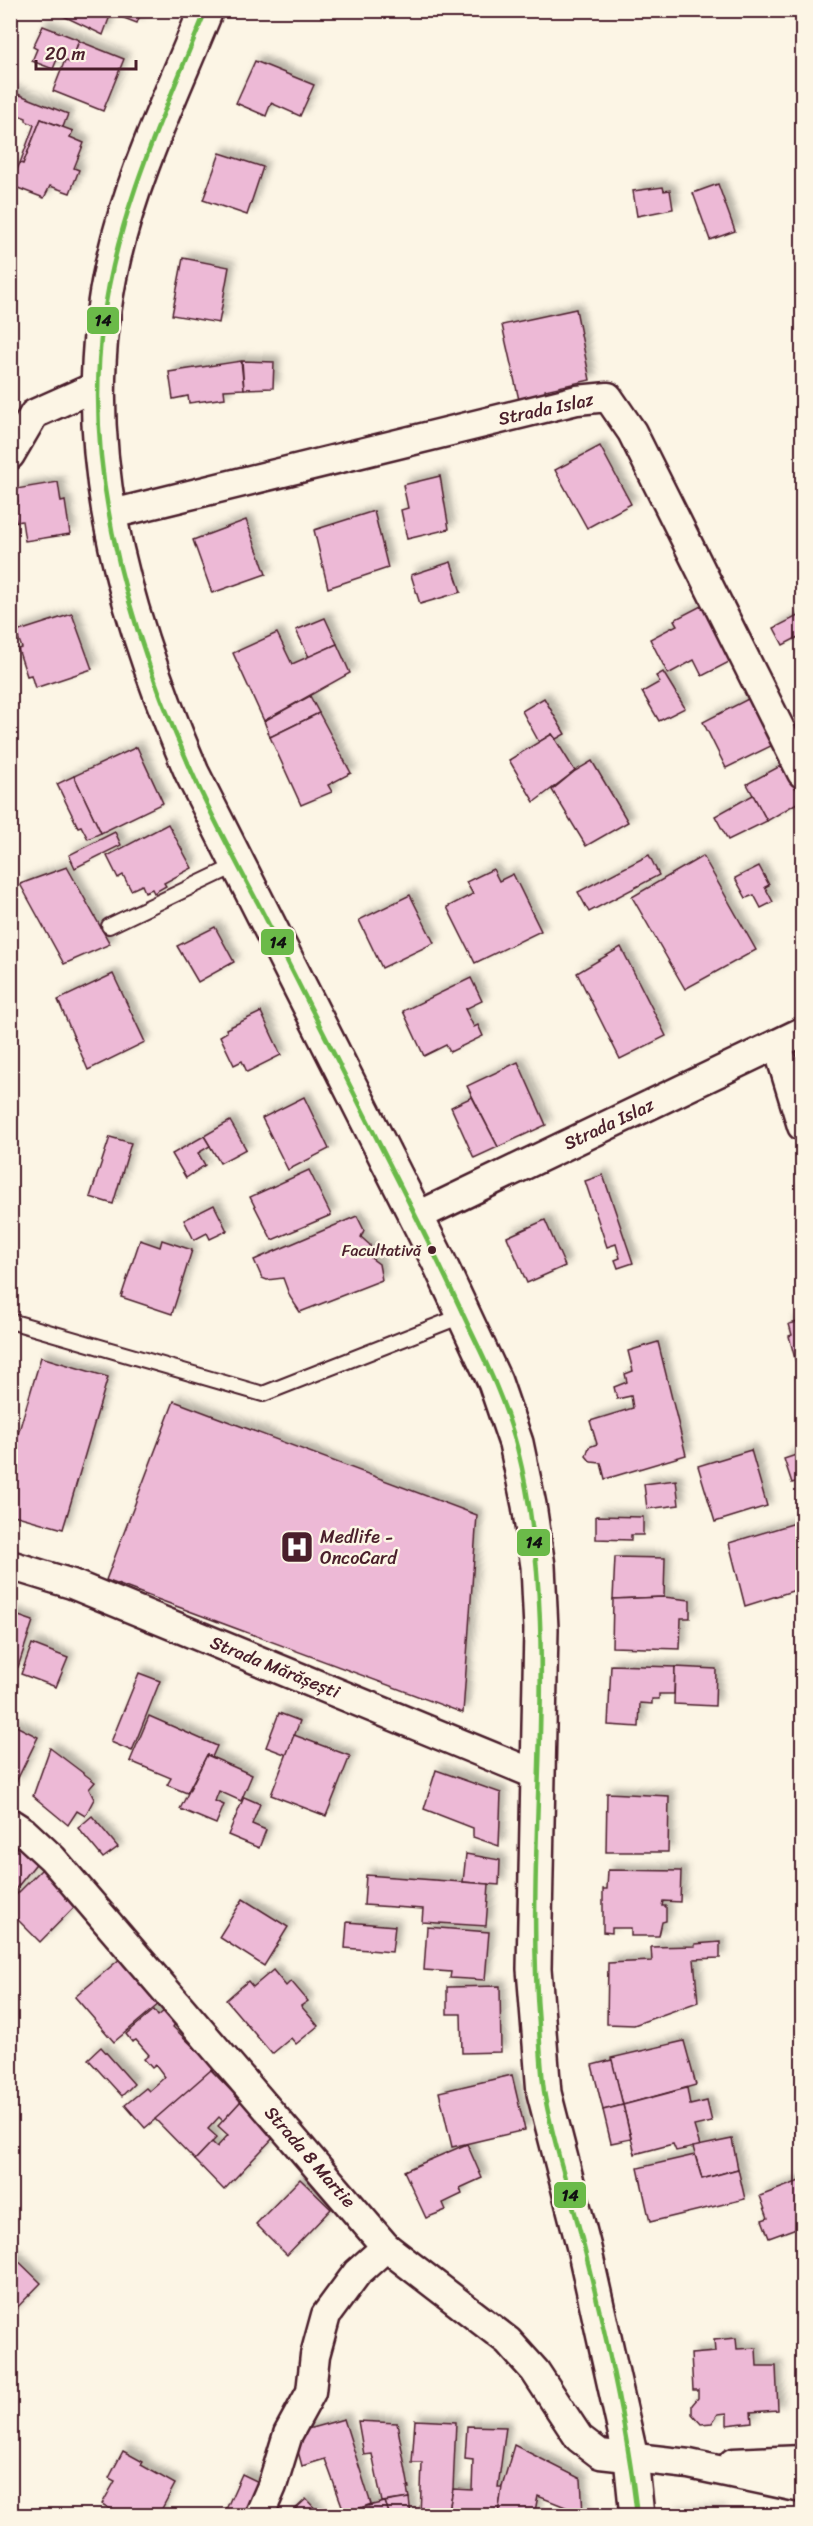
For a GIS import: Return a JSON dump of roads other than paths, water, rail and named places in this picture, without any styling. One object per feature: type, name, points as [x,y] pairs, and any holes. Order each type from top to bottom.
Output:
[{"type":"street","points":[[206,10],[130,200],[111,273],[103,319],[99,385],[101,450],[108,514],[129,604],[162,702],[192,773],[464,1315],[495,1382],[516,1443],[529,1505],[538,1566],[541,1629],[534,1969],[544,2093],[584,2248],[631,2458],[637,2516]]},
{"type":"street","points":[[10,455],[34,414],[99,385]]},
{"type":"street","name":"Strada Islaz","points":[[108,514],[577,400],[608,397],[632,432],[802,773]]},
{"type":"street","name":"Strada Islaz","points":[[416,1217],[802,1032]]},
{"type":"street","points":[[777,1044],[802,1126]]},
{"type":"street","name":"Strada Mărășești","points":[[10,1564],[72,1584],[537,1775]]},
{"type":"street","name":"Strada 8 Martie","points":[[10,1823],[24,1832],[52,1858],[387,2247],[508,2341],[535,2371],[579,2438],[600,2454],[689,2464]]},
{"type":"street","points":[[258,2516],[272,2486],[288,2434],[310,2392],[315,2355],[326,2315],[357,2273],[387,2247]]},
{"type":"street","points":[[689,2464],[802,2460]]},
{"type":"street","points":[[689,2464],[802,2488]]},
{"type":"lane","points":[[109,926],[239,864]]},
{"type":"lane","points":[[10,1321],[263,1394],[464,1315]]},
{"type":"place","name":"Facultativă","points":[[432,1250]]},
{"type":"place","name":"Medlife - OncoCard","points":[[297,1547]]}]
